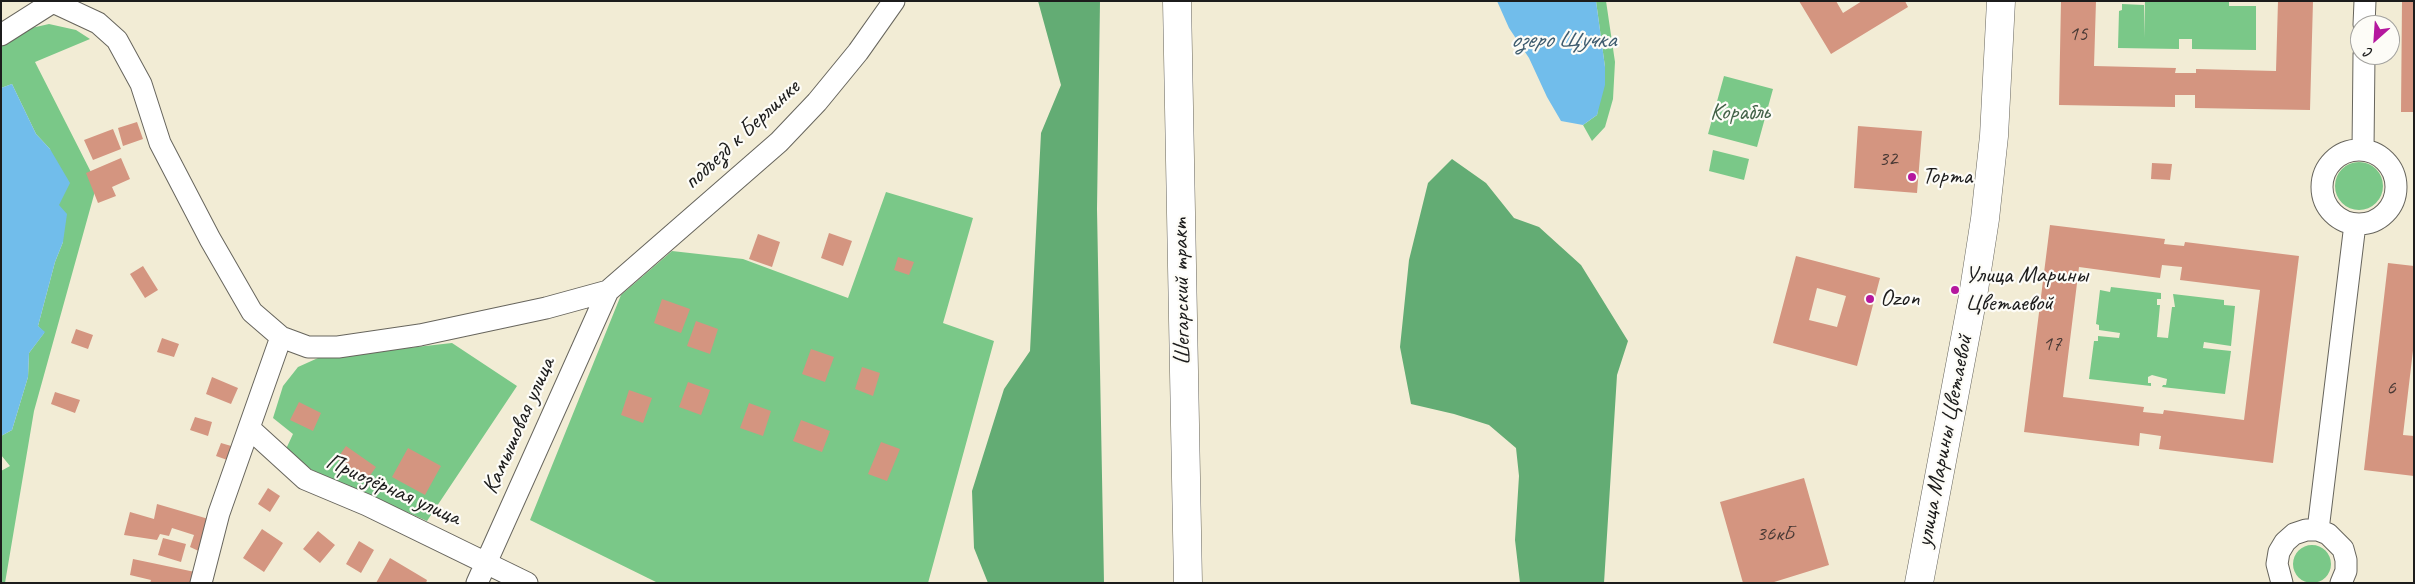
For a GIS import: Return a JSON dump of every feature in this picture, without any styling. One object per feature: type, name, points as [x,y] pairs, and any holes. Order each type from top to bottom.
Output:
[{"type":"street","name":"подъезд к Берлинке","points":[[608,291],[779,142],[817,102],[858,52],[894,1]]},
{"type":"street","name":"Шегарский тракт","points":[[1177,1],[1188,583]]},
{"type":"street","name":"улица Марины Цветаевой","points":[[1919,583],[1971,305],[1985,219],[1994,136],[2000,1]]},
{"type":"street","points":[[2364,15],[2365,1]]},
{"type":"street","points":[[1,34],[54,2],[98,23],[117,40],[141,84],[160,143],[210,239],[252,312],[281,337],[308,347],[347,345],[420,335],[546,308],[608,291]]},
{"type":"street","points":[[2363,150],[2364,65]]},
{"type":"street","points":[[2363,150],[2382,158],[2390,166],[2395,177],[2396,189],[2391,206],[2379,218],[2368,223],[2355,224],[2343,221],[2332,213],[2325,202],[2322,190],[2323,177],[2328,166],[2337,156],[2349,151],[2363,150]]},
{"type":"street","points":[[2318,530],[2355,224]]},
{"type":"street","name":"Камышовая улица","points":[[477,583],[608,291]]},
{"type":"street","points":[[201,583],[219,513],[281,337]]},
{"type":"street","name":"Приозёрная улица","points":[[249,428],[305,480],[367,505],[527,583]]},
{"type":"street","points":[[2282,583],[2277,564],[2279,552],[2285,542],[2294,534],[2306,530],[2318,530],[2328,534],[2343,549],[2346,571],[2341,583]]},
{"type":"green space","points":[[1038,1],[1100,1],[1097,209],[1104,583],[988,583],[974,548],[972,491],[1004,389],[1030,351],[1041,133],[1061,85]]},
{"type":"green space","points":[[1596,1],[1606,1],[1615,62],[1613,99],[1605,127],[1592,141],[1583,125],[1597,115],[1605,67]]},
{"type":"green space","points":[[2145,1],[2229,1],[2229,6],[2256,6],[2256,50],[2192,49],[2192,39],[2179,39],[2179,49],[2118,48],[2119,11],[2122,10],[2122,4],[2144,5],[2144,38]]},
{"type":"green space","points":[[49,24],[76,30],[90,39],[35,62],[97,184],[34,411],[5,583],[1,583],[1,471],[10,466],[1,455],[1,436],[12,430],[28,377],[29,353],[44,333],[38,326],[55,262],[63,242],[50,149],[36,134],[12,84],[1,88],[1,41],[27,29]]},
{"type":"green space","name":"Корабль","points":[[1724,76],[1773,89],[1757,147],[1708,134]]},
{"type":"green space","points":[[1713,150],[1749,159],[1744,180],[1709,171]]},
{"type":"green space","points":[[1452,159],[1486,183],[1514,218],[1539,227],[1581,265],[1628,341],[1617,375],[1604,583],[1520,583],[1515,540],[1519,476],[1516,448],[1489,425],[1454,414],[1411,404],[1400,347],[1409,260],[1428,183]]},
{"type":"green space","points":[[2359,162],[2368,164],[2376,169],[2381,177],[2383,186],[2381,195],[2376,203],[2368,208],[2359,210],[2350,208],[2342,203],[2337,195],[2335,186],[2337,177],[2342,169],[2350,164]]},
{"type":"green space","points":[[886,192],[973,218],[943,323],[994,341],[928,583],[658,583],[530,520],[621,295],[672,251],[743,259],[848,298]]},
{"type":"green space","points":[[2111,287],[2161,293],[2161,299],[2157,299],[2157,305],[2160,305],[2157,337],[2168,338],[2172,307],[2175,307],[2173,294],[2224,300],[2224,305],[2235,306],[2231,346],[2204,342],[2203,348],[2231,351],[2225,394],[2162,387],[2166,385],[2167,379],[2152,375],[2148,377],[2148,383],[2151,383],[2151,386],[2089,379],[2094,341],[2098,341],[2098,336],[2119,338],[2120,333],[2099,330],[2099,325],[2096,324],[2100,290],[2110,292]]},
{"type":"green space","points":[[452,343],[517,386],[427,521],[312,470],[286,449],[293,434],[273,418],[283,386],[298,367],[318,358]]},
{"type":"green space","points":[[2312,545],[2325,551],[2331,564],[2325,577],[2312,583],[2299,577],[2293,564],[2299,551]]},
{"type":"water","name":"озеро Щучка","points":[[1497,1],[1596,1],[1605,67],[1605,85],[1597,115],[1583,125],[1561,121],[1547,97],[1529,58],[1509,28]]},
{"type":"water","points":[[12,84],[36,134],[50,149],[70,183],[59,205],[67,214],[63,242],[55,262],[38,326],[45,332],[29,353],[28,377],[12,430],[1,436],[1,88]]},
{"type":"building","points":[[1799,1],[1836,1],[1843,13],[1862,1],[1905,1],[1908,7],[1831,54]]},
{"type":"building","points":[[2061,1],[2096,1],[2094,66],[2176,68],[2175,73],[2196,73],[2196,69],[2276,71],[2278,1],[2313,1],[2310,110],[2195,108],[2195,95],[2175,95],[2175,107],[2059,105]]},
{"type":"building","points":[[2402,1],[2414,1],[2414,112],[2401,112]]},
{"type":"building","points":[[137,122],[143,139],[123,146],[118,128]]},
{"type":"building","points":[[1858,126],[1922,131],[1917,193],[1854,188]]},
{"type":"building","points":[[113,129],[121,149],[93,160],[84,140]]},
{"type":"building","points":[[121,158],[130,179],[112,187],[116,196],[98,203],[86,173]]},
{"type":"building","points":[[2152,163],[2172,164],[2170,180],[2151,179]]},
{"type":"building","points":[[2050,225],[2165,239],[2164,244],[2184,246],[2185,242],[2299,256],[2273,463],[2159,449],[2161,436],[2140,433],[2139,446],[2024,432]],"holes":[[[2162,265],[2182,267],[2180,280],[2260,290],[2244,420],[2164,410],[2163,414],[2143,412],[2144,407],[2063,397],[2079,267],[2160,278]]]},
{"type":"building","points":[[829,233],[852,241],[843,266],[821,258]]},
{"type":"building","points":[[758,234],[780,242],[772,267],[749,259]]},
{"type":"building","points":[[1796,256],[1880,278],[1857,366],[1773,343]],"holes":[[[1817,288],[1846,296],[1837,327],[1809,320]]]},
{"type":"building","points":[[898,257],[914,262],[909,275],[894,270]]},
{"type":"building","points":[[2388,263],[2414,266],[2414,342],[2403,435],[2414,436],[2414,476],[2364,470]]},
{"type":"building","points":[[143,266],[158,290],[145,298],[130,274]]},
{"type":"building","points":[[662,299],[690,309],[681,333],[654,323]]},
{"type":"building","points":[[696,321],[718,329],[710,354],[687,346]]},
{"type":"building","points":[[76,329],[93,335],[88,349],[71,343]]},
{"type":"building","points":[[162,338],[179,344],[174,357],[157,352]]},
{"type":"building","points":[[811,349],[834,357],[825,382],[802,374]]},
{"type":"building","points":[[862,367],[880,373],[873,396],[855,389]]},
{"type":"building","points":[[212,377],[238,388],[231,404],[206,394]]},
{"type":"building","points":[[688,382],[710,390],[701,415],[679,407]]},
{"type":"building","points":[[629,390],[652,398],[643,423],[621,415]]},
{"type":"building","points":[[55,392],[80,400],[75,413],[51,404]]},
{"type":"building","points":[[299,402],[321,413],[313,431],[290,420]]},
{"type":"building","points":[[749,403],[771,411],[763,436],[740,428]]},
{"type":"building","points":[[195,417],[212,422],[208,436],[190,430]]},
{"type":"building","points":[[801,420],[830,431],[822,452],[793,441]]},
{"type":"building","points":[[881,442],[900,449],[887,481],[868,474]]},
{"type":"building","points":[[221,443],[238,448],[233,462],[216,456]]},
{"type":"building","points":[[346,446],[376,467],[367,480],[337,459]]},
{"type":"building","points":[[408,448],[441,466],[425,495],[392,477]]},
{"type":"building","points":[[1804,478],[1829,565],[1771,583],[1743,583],[1720,502]]},
{"type":"building","points":[[268,488],[280,496],[270,512],[258,504]]},
{"type":"building","points":[[157,504],[212,520],[203,553],[190,547],[194,535],[172,528],[169,536],[160,534],[157,540],[124,535],[130,512],[154,519]]},
{"type":"building","points":[[262,529],[283,543],[264,572],[243,558]]},
{"type":"building","points":[[318,531],[335,545],[320,563],[303,549]]},
{"type":"building","points":[[163,538],[186,544],[181,562],[158,555]]},
{"type":"building","points":[[359,541],[374,550],[361,573],[346,564]]},
{"type":"building","points":[[390,558],[427,580],[426,583],[376,583]]},
{"type":"building","points":[[133,559],[195,572],[193,583],[150,583],[151,580],[130,575]]},
{"type":"place","name":"Торта","points":[[1912,177]]},
{"type":"place","name":"Улица Марины Цветаевой","points":[[1955,290]]},
{"type":"place","name":"Ozon","points":[[1870,299]]}]
